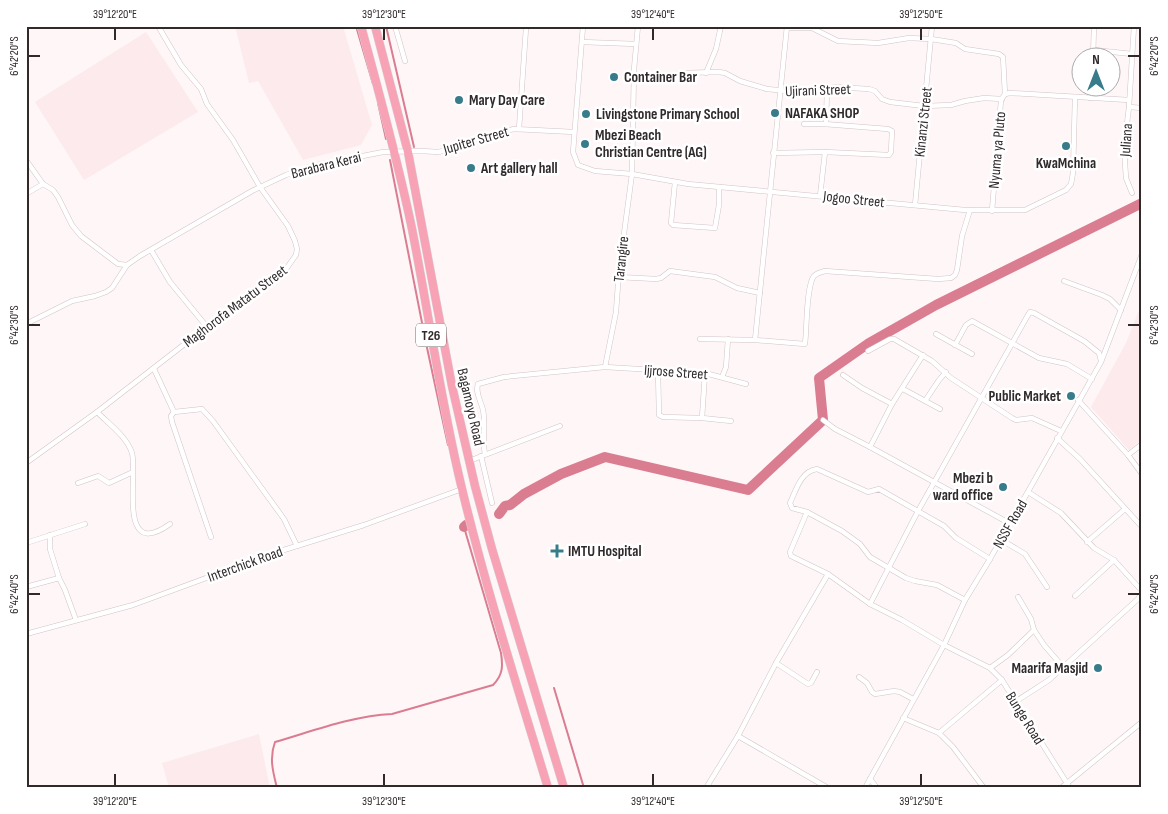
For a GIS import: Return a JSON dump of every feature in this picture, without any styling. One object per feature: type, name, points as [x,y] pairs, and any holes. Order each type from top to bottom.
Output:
[{"type":"highway","name":"Bagamoyo Road","points":[[361,26],[394,151],[411,228],[450,436],[469,518],[548,788]]},
{"type":"highway","name":"Bagamoyo Road","points":[[375,26],[408,152],[452,386],[469,460],[486,527],[564,788]]},
{"type":"street","name":"Maghorofa Matatu Street","points":[[26,463],[97,412],[286,269],[296,255],[296,242],[288,226],[260,187],[233,140],[207,104],[201,89],[181,65],[158,26]]},
{"type":"street","points":[[395,26],[405,61]]},
{"type":"street","points":[[574,132],[583,26]]},
{"type":"street","name":"Tarangire","points":[[605,367],[616,312],[632,174],[638,26]]},
{"type":"street","points":[[706,73],[716,49],[721,26]]},
{"type":"street","name":"Kinanzi Street","points":[[915,205],[932,26]]},
{"type":"street","points":[[1094,26],[1094,48]]},
{"type":"street","name":"Juliana","points":[[1132,193],[1126,178],[1124,148],[1129,107],[1134,26]]},
{"type":"street","points":[[755,340],[787,27],[812,28],[838,41],[878,43],[909,38],[931,39],[956,43],[965,49],[1002,55],[1003,97]]},
{"type":"street","points":[[519,129],[526,28]]},
{"type":"street","points":[[582,42],[636,44]]},
{"type":"street","points":[[1120,53],[1132,54]]},
{"type":"street","name":"Ujirani Street","points":[[635,77],[662,79],[696,72],[725,73],[733,79],[748,82],[753,86],[780,91],[807,93],[836,87],[869,89],[875,91],[882,99],[890,102],[924,106],[951,105],[984,98],[1003,97]]},
{"type":"street","points":[[826,124],[827,89]]},
{"type":"street","name":"Nyuma ya Pluto","points":[[992,211],[1003,97],[1010,93],[1070,96]]},
{"type":"street","name":"Jogoo Street","points":[[574,132],[573,152],[578,165],[595,171],[632,174],[675,182],[719,187],[970,210],[1026,210],[1066,190],[1070,184],[1073,173],[1075,98]]},
{"type":"street","name":"Nyuma ya Pluto","points":[[1090,98],[1129,100]]},
{"type":"street","points":[[1129,107],[1142,108]]},
{"type":"street","points":[[774,153],[825,152],[888,155],[891,152],[892,133],[889,129],[804,124]]},
{"type":"street","name":"Jupiter Street","points":[[394,151],[408,152],[421,150],[439,152],[485,136],[519,129],[574,132]]},
{"type":"street","name":"Barabara Kerai","points":[[127,265],[260,187],[286,175],[312,166],[394,151]]},
{"type":"street","points":[[820,196],[825,152]]},
{"type":"street","points":[[26,160],[44,184],[53,190],[72,225],[81,236],[118,264],[127,265],[112,288],[106,292],[72,301],[26,324]]},
{"type":"street","points":[[675,182],[671,223],[673,225],[715,228],[719,205],[719,187]]},
{"type":"street","points":[[26,194],[44,184]]},
{"type":"street","points":[[700,340],[755,340],[805,344],[811,282],[815,275],[825,271],[946,279],[953,277],[957,270],[962,236],[970,210]]},
{"type":"street","points":[[151,250],[170,282],[207,327]]},
{"type":"street","name":"NSSF Road","points":[[865,788],[944,645],[965,600],[1101,362],[1142,254]]},
{"type":"street","points":[[619,277],[656,279],[661,278],[670,271],[687,272],[715,277],[737,288],[760,293]]},
{"type":"street","points":[[1064,281],[1110,299],[1121,310]]},
{"type":"street","points":[[870,604],[918,511],[1030,312],[1084,341],[1099,352],[1101,362]]},
{"type":"street","points":[[955,345],[966,326],[972,321],[1040,358],[1067,364],[1092,379]]},
{"type":"street","points":[[936,334],[972,354]]},
{"type":"street","points":[[722,377],[726,367],[728,339]]},
{"type":"street","points":[[868,351],[890,339],[894,339],[923,355],[981,399],[1016,420],[1032,418],[1061,431]]},
{"type":"street","points":[[870,447],[892,404],[923,355]]},
{"type":"street","points":[[492,503],[483,455],[484,417],[476,389],[478,384],[512,376],[605,367]]},
{"type":"street","name":"Ijjrose Street","points":[[605,367],[705,373],[746,384]]},
{"type":"street","points":[[154,369],[174,412]]},
{"type":"street","points":[[658,371],[659,415],[663,417],[731,421]]},
{"type":"street","points":[[925,401],[946,372]]},
{"type":"street","points":[[702,418],[705,373]]},
{"type":"street","points":[[843,374],[862,388],[892,404]]},
{"type":"street","points":[[903,389],[940,409]]},
{"type":"street","points":[[1078,400],[1128,455],[1142,474]]},
{"type":"street","points":[[174,412],[198,409],[204,411],[284,520],[297,546]]},
{"type":"street","points":[[97,412],[120,434],[130,448],[133,459],[132,506],[133,514],[140,530],[154,533],[170,524]]},
{"type":"street","points":[[174,412],[171,416],[172,422],[211,537]]},
{"type":"street","points":[[823,420],[836,429],[1009,523]]},
{"type":"street","points":[[469,460],[560,426]]},
{"type":"street","points":[[1057,438],[1080,459],[1142,527]]},
{"type":"street","points":[[1128,455],[1142,444]]},
{"type":"street","points":[[965,600],[937,585],[916,581],[887,568],[870,557],[860,544],[842,531],[807,512],[792,508],[790,503],[804,475],[810,470],[817,469],[868,492],[879,489],[944,526],[956,538],[990,559]]},
{"type":"street","points":[[78,484],[98,476],[106,482],[111,482],[133,472]]},
{"type":"street","name":"Interchick Road","points":[[26,634],[133,604],[297,546],[364,525],[462,489]]},
{"type":"street","points":[[1015,702],[1049,680],[1138,599],[1142,592],[1114,560],[1087,542],[1061,513],[1028,492]]},
{"type":"street","points":[[1087,542],[1125,509]]},
{"type":"street","name":"Bunge Road","points":[[807,512],[790,554],[794,558],[828,574],[870,604],[990,668],[1002,680],[1070,788]]},
{"type":"street","points":[[26,543],[85,524]]},
{"type":"street","points":[[50,535],[50,549],[59,578],[76,620]]},
{"type":"street","points":[[1000,539],[1025,554],[1047,587]]},
{"type":"street","points":[[1075,596],[1114,560]]},
{"type":"street","points":[[706,788],[738,736],[776,663],[828,574]]},
{"type":"street","points":[[26,586],[59,578]]},
{"type":"street","points":[[1018,597],[1031,619],[1034,630],[1063,667]]},
{"type":"street","points":[[1138,599],[1142,604]]},
{"type":"street","points":[[990,668],[1016,648],[1034,630]]},
{"type":"street","points":[[776,663],[808,684],[811,683],[817,672]]},
{"type":"street","points":[[859,677],[867,683],[875,694],[894,691],[913,699]]},
{"type":"street","points":[[939,733],[1002,680]]},
{"type":"street","points":[[903,718],[939,733],[953,747],[984,788]]},
{"type":"street","points":[[1061,788],[1140,724],[1142,731]]},
{"type":"street","points":[[738,736],[828,788]]},
{"type":"street","points":[[870,779],[877,788]]},
{"type":"shaded area","points":[[235,26],[343,26],[372,125],[361,145],[303,160],[258,81],[249,83]]},
{"type":"shaded area","points":[[146,32],[198,112],[84,180],[35,102]]},
{"type":"shaded area","points":[[1142,303],[1142,439],[1129,450],[1091,407],[1126,343]]},
{"type":"shaded area","points":[[259,734],[270,788],[169,788],[162,763]]},
{"type":"waterway","points":[[356,26],[373,84]]},
{"type":"waterway","points":[[386,26],[414,147]]},
{"type":"waterway","points":[[378,103],[386,139]]},
{"type":"waterway","points":[[390,160],[448,445]]},
{"type":"waterway","points":[[499,514],[505,506],[510,505],[524,494],[561,474],[605,457],[748,490],[823,420],[819,378],[869,343],[936,305],[1142,203]]},
{"type":"waterway","points":[[277,788],[272,759],[275,742],[347,721],[392,714],[493,685],[499,678],[502,670],[501,653],[464,527]]},
{"type":"waterway","points":[[554,688],[584,788]]},
{"type":"place","name":"Container Bar","points":[[614,77]]},
{"type":"place","name":"Mary Day Care","points":[[459,100]]},
{"type":"place","name":"NAFAKA SHOP","points":[[775,113]]},
{"type":"place","name":"Livingstone Primary School","points":[[586,114]]},
{"type":"place","name":"Mbezi Beach Christian Centre (AG)","points":[[585,144]]},
{"type":"place","name":"KwaMchina","points":[[1066,146]]},
{"type":"place","name":"Art gallery hall","points":[[471,168]]},
{"type":"place","name":"Public Market","points":[[1071,396]]},
{"type":"place","name":"Mbezi b ward office","points":[[1003,487]]},
{"type":"place","name":"IMTU Hospital","points":[[557,551]]},
{"type":"place","name":"Maarifa Masjid","points":[[1098,668]]}]
